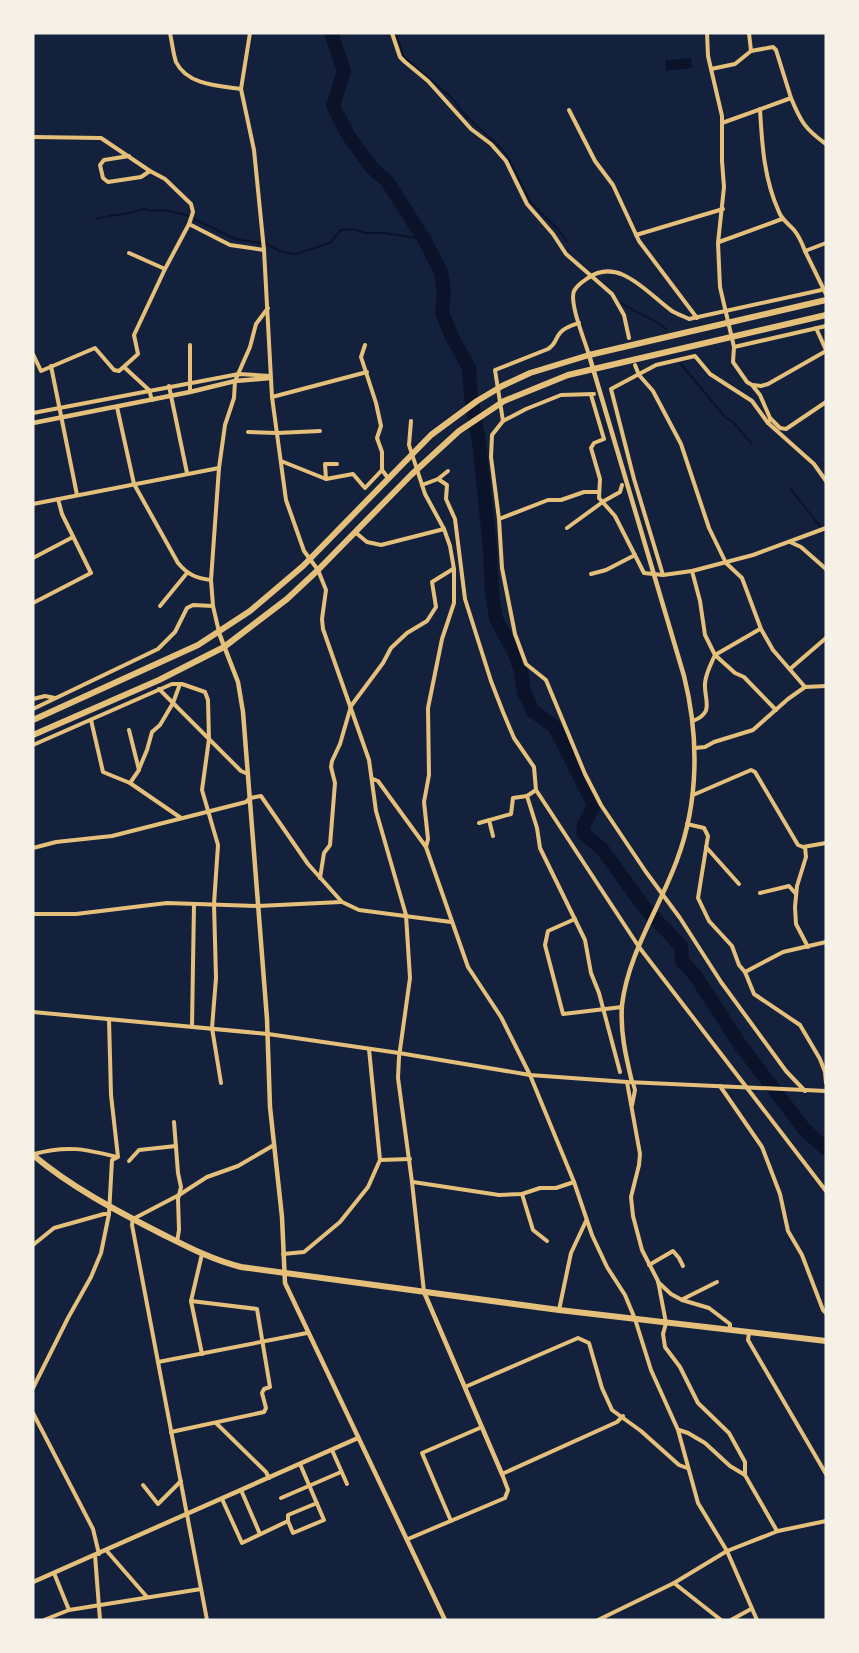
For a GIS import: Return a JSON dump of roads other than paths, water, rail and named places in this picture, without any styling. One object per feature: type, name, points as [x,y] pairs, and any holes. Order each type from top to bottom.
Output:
[{"type":"highway","points":[[33,720],[169,659],[219,633],[250,611],[303,566],[404,462],[450,420],[502,386],[589,354],[826,300]]},
{"type":"highway","points":[[33,735],[159,680],[224,647],[266,616],[318,570],[411,475],[459,431],[504,401],[568,375],[594,368],[826,315]]},
{"type":"highway","points":[[33,1155],[67,1182],[133,1219],[202,1254],[241,1267],[559,1310],[826,1341]]},
{"type":"street","points":[[170,33],[176,61],[182,71],[202,83],[241,89]]},
{"type":"street","points":[[250,33],[241,89],[254,150],[264,250],[270,377],[286,500],[304,551],[318,570],[326,590],[322,619],[324,629],[369,760],[376,811],[406,915],[410,978],[399,1053],[399,1078],[424,1292],[508,1490],[505,1498],[408,1539]]},
{"type":"street","points":[[392,33],[400,57],[428,81],[471,129],[491,144],[506,161],[527,204],[553,234],[566,254],[605,288],[618,303],[628,328],[629,338]]},
{"type":"street","points":[[707,33],[708,56],[720,102],[722,123],[724,187],[718,243],[720,287],[733,346],[733,362],[747,382],[760,395],[770,418],[780,428],[786,429],[826,402]]},
{"type":"street","points":[[750,33],[751,51]]},
{"type":"street","points":[[711,69],[735,64],[751,51],[773,47],[798,116],[808,132],[826,144]]},
{"type":"street","points":[[722,123],[791,98]]},
{"type":"street","points":[[730,1331],[730,1324],[709,1308],[682,1300],[671,1294],[658,1281],[642,1250],[633,1216],[631,1197],[640,1154],[631,1108],[635,1090],[629,1082],[622,1007],[629,972],[678,859],[693,795],[695,748],[693,721],[684,676],[656,574],[579,323],[573,294],[578,285],[598,272],[614,272],[645,288],[673,312],[689,319],[725,314],[826,291],[800,239],[782,219],[764,170],[760,109]]},
{"type":"street","points":[[569,110],[595,161],[614,185],[636,236],[697,318]]},
{"type":"street","points":[[33,137],[101,138],[165,179],[191,204],[193,212],[134,335],[138,354],[119,371],[114,370],[96,348],[41,371],[33,354]]},
{"type":"street","points":[[130,156],[104,160],[100,165],[103,178],[108,182],[141,177],[150,171]]},
{"type":"street","points":[[636,236],[723,209]]},
{"type":"street","points":[[718,243],[782,219]]},
{"type":"street","points":[[189,224],[230,245],[264,250]]},
{"type":"street","points":[[805,251],[826,243]]},
{"type":"street","points":[[129,253],[165,269]]},
{"type":"street","points":[[268,308],[256,324],[235,381],[234,398],[225,425],[219,468],[211,580],[213,606],[219,633],[238,682],[249,775],[268,1034],[270,1107],[282,1217],[285,1283],[445,1620]]},
{"type":"street","points":[[504,421],[495,370],[548,350],[555,344],[560,333],[569,326],[579,323]]},
{"type":"street","points":[[733,346],[826,326]]},
{"type":"street","points":[[752,385],[768,384],[826,350],[816,328]]},
{"type":"street","points":[[190,345],[190,392]]},
{"type":"street","points":[[365,345],[361,357],[381,426],[377,438],[382,452],[382,470],[388,478]]},
{"type":"street","points":[[663,575],[634,480],[610,389],[656,365],[694,356],[710,374],[753,401],[768,423],[813,464],[826,481]]},
{"type":"street","points":[[635,365],[639,375],[653,391],[681,444],[709,528],[726,563],[742,578],[761,629],[773,650],[806,687]]},
{"type":"street","points":[[51,366],[77,495]]},
{"type":"street","points":[[124,366],[149,390],[152,400]]},
{"type":"street","points":[[272,397],[367,372]]},
{"type":"street","points":[[33,413],[239,374],[270,377]]},
{"type":"street","points":[[33,423],[172,396],[235,381],[270,377]]},
{"type":"street","points":[[169,386],[187,472]]},
{"type":"street","points":[[803,1091],[721,982],[595,795],[546,680],[526,664],[519,644],[502,568],[492,435],[504,421],[561,395],[593,395],[604,439],[594,443],[591,448],[600,479],[599,498],[615,516],[644,573],[663,575],[726,563],[826,528]]},
{"type":"street","points":[[117,407],[134,484],[178,563],[187,573],[196,578],[211,580]]},
{"type":"street","points":[[768,423],[770,418]]},
{"type":"street","points":[[411,421],[409,445],[422,485],[444,529],[454,569],[454,603],[442,639],[428,708],[429,775],[424,802],[428,839],[426,847]]},
{"type":"street","points":[[248,432],[320,431]]},
{"type":"street","points":[[280,461],[326,479],[353,474],[365,488],[382,470]]},
{"type":"street","points":[[326,479],[325,465],[337,464]]},
{"type":"street","points":[[33,504],[187,472],[219,468]]},
{"type":"street","points":[[422,485],[438,479],[448,471]]},
{"type":"street","points":[[438,479],[447,485],[446,499],[455,519],[465,599],[490,681],[514,738],[534,767],[536,790],[639,946],[826,1191]]},
{"type":"street","points":[[567,528],[620,492],[622,486]]},
{"type":"street","points":[[499,519],[548,500],[561,500],[584,492],[598,492]]},
{"type":"street","points":[[33,603],[91,573],[62,514],[58,499]]},
{"type":"street","points":[[355,531],[367,542],[381,545],[444,529]]},
{"type":"street","points":[[33,558],[74,537]]},
{"type":"street","points":[[789,542],[801,547],[826,569]]},
{"type":"street","points":[[591,574],[606,570],[635,555]]},
{"type":"street","points":[[320,878],[324,853],[330,845],[335,783],[331,767],[332,761],[340,744],[351,706],[383,663],[391,648],[407,633],[427,621],[436,607],[432,582],[454,569]]},
{"type":"street","points":[[692,571],[700,601],[705,635],[715,655],[735,673],[744,676],[776,710]]},
{"type":"street","points":[[160,606],[187,573]]},
{"type":"street","points":[[33,709],[158,649],[175,632],[187,608],[193,605],[213,606]]},
{"type":"street","points":[[693,721],[702,717],[707,708],[705,682],[715,655],[761,629]]},
{"type":"street","points":[[790,669],[826,638]]},
{"type":"street","points":[[33,745],[172,684],[180,684],[205,692],[208,700],[209,739],[202,790],[218,845],[214,904],[216,978],[212,1028],[221,1083]]},
{"type":"street","points":[[130,783],[139,770],[152,732],[160,725],[173,703],[180,684]]},
{"type":"street","points":[[695,748],[705,747],[753,730],[806,687],[826,686]]},
{"type":"street","points":[[159,689],[240,771],[249,775]]},
{"type":"street","points":[[33,699],[45,696],[55,698]]},
{"type":"street","points":[[91,720],[103,772],[130,783],[181,818]]},
{"type":"street","points":[[129,730],[139,770]]},
{"type":"street","points":[[693,795],[751,770],[755,772],[798,845],[805,847],[826,843]]},
{"type":"street","points":[[372,778],[378,781],[426,847],[468,967],[501,1017],[530,1075],[574,1182],[586,1221],[635,1319],[651,1370],[678,1430],[698,1503],[727,1551],[757,1620]]},
{"type":"street","points":[[479,823],[511,814],[513,798],[527,796],[536,790]]},
{"type":"street","points":[[33,848],[56,842],[112,836],[246,802],[250,798],[261,796],[308,864],[342,902],[359,910],[451,922]]},
{"type":"street","points":[[527,796],[537,828],[540,848],[585,940],[591,973],[620,1072]]},
{"type":"street","points":[[489,820],[493,836]]},
{"type":"street","points":[[687,824],[704,828],[707,831],[699,897],[708,921],[732,946],[754,994],[800,1025],[820,1059],[826,1083]]},
{"type":"street","points":[[706,847],[739,884]]},
{"type":"street","points":[[805,847],[806,857],[796,896],[796,924],[808,947]]},
{"type":"street","points":[[760,893],[789,886],[796,896]]},
{"type":"street","points":[[33,914],[75,914],[167,903],[258,906],[342,902]]},
{"type":"street","points":[[192,1026],[194,904]]},
{"type":"street","points":[[575,919],[548,932],[545,945],[563,1014],[622,1007]]},
{"type":"street","points":[[745,972],[783,952],[826,942]]},
{"type":"street","points":[[33,1012],[268,1034],[530,1075],[750,1089],[826,1091]]},
{"type":"street","points":[[109,1019],[111,1095],[118,1157]]},
{"type":"street","points":[[283,1254],[304,1252],[340,1222],[368,1187],[381,1160],[369,1048]]},
{"type":"street","points":[[720,1086],[762,1147],[780,1194],[788,1231],[802,1255],[826,1314]]},
{"type":"street","points":[[174,1122],[181,1187],[177,1242]]},
{"type":"street","points":[[207,1620],[132,1225],[133,1219],[179,1196],[207,1177],[238,1166],[274,1145]]},
{"type":"street","points":[[129,1161],[139,1150],[176,1146]]},
{"type":"street","points":[[33,1155],[68,1147],[118,1157]]},
{"type":"street","points":[[33,1388],[91,1277],[104,1242],[109,1214],[112,1160],[118,1157]]},
{"type":"street","points":[[381,1160],[410,1159]]},
{"type":"street","points":[[412,1182],[459,1188],[481,1194],[522,1194],[574,1182]]},
{"type":"street","points":[[522,1194],[533,1230],[546,1241]]},
{"type":"street","points":[[33,1245],[54,1228],[109,1214]]},
{"type":"street","points":[[559,1310],[571,1253],[586,1221]]},
{"type":"street","points":[[649,1265],[673,1251],[680,1258],[683,1266]]},
{"type":"street","points":[[202,1254],[191,1301],[202,1354]]},
{"type":"street","points":[[658,1281],[666,1323],[663,1334],[665,1347],[680,1367],[698,1403],[729,1433],[746,1462],[746,1474],[777,1532]]},
{"type":"street","points":[[682,1300],[717,1282]]},
{"type":"street","points":[[171,1432],[264,1412],[266,1408],[262,1393],[264,1389],[270,1387],[257,1309],[191,1301]]},
{"type":"street","points":[[158,1362],[307,1333]]},
{"type":"street","points":[[749,1333],[748,1340],[826,1474]]},
{"type":"street","points":[[465,1387],[578,1338],[589,1343],[602,1388],[612,1410],[623,1416],[679,1465],[688,1468]]},
{"type":"street","points":[[33,1413],[93,1529],[97,1554],[100,1620]]},
{"type":"street","points":[[502,1474],[617,1422],[623,1416]]},
{"type":"street","points":[[216,1423],[266,1472],[269,1478]]},
{"type":"street","points":[[451,1521],[422,1453],[482,1427]]},
{"type":"street","points":[[678,1430],[688,1432],[705,1443],[730,1466],[746,1474]]},
{"type":"street","points":[[33,1582],[358,1438]]},
{"type":"street","points":[[332,1450],[347,1484]]},
{"type":"street","points":[[300,1464],[309,1486],[317,1503],[324,1520],[293,1533],[288,1515],[317,1503]]},
{"type":"street","points":[[281,1498],[341,1472]]},
{"type":"street","points":[[143,1485],[158,1504],[181,1481]]},
{"type":"street","points":[[241,1490],[260,1534]]},
{"type":"street","points":[[222,1498],[242,1543],[288,1521]]},
{"type":"street","points":[[598,1620],[674,1583],[727,1551],[777,1532],[826,1521]]},
{"type":"street","points":[[106,1551],[147,1597]]},
{"type":"street","points":[[54,1573],[69,1610]]},
{"type":"street","points":[[674,1583],[721,1620]]},
{"type":"street","points":[[45,1620],[69,1610],[201,1589]]},
{"type":"street","points":[[731,1620],[752,1608]]},
{"type":"water","points":[[691,58],[692,68],[666,71],[665,60]]},
{"type":"waterway","points":[[331,33],[344,71],[333,106],[348,135],[372,168],[387,181],[424,239],[441,272],[444,293],[442,313],[469,368],[471,397],[479,442],[496,619],[514,652],[521,672],[524,692],[533,711],[555,727],[594,805],[584,825],[583,833],[602,849],[645,908],[681,946],[682,961],[695,975],[739,1043],[804,1129],[826,1149]]},
{"type":"waterway","points":[[396,33],[404,57],[453,99],[465,115],[501,148],[508,157],[531,203],[559,230],[567,242]]},
{"type":"waterway","points":[[96,219],[144,209],[165,210],[186,215],[235,239],[266,244],[282,252],[295,254],[330,243],[341,230],[353,229],[365,233],[384,233],[424,239]]},
{"type":"waterway","points":[[621,303],[666,329]]},
{"type":"waterway","points":[[680,363],[726,418],[733,422],[752,444]]},
{"type":"waterway","points":[[790,488],[826,534]]}]
